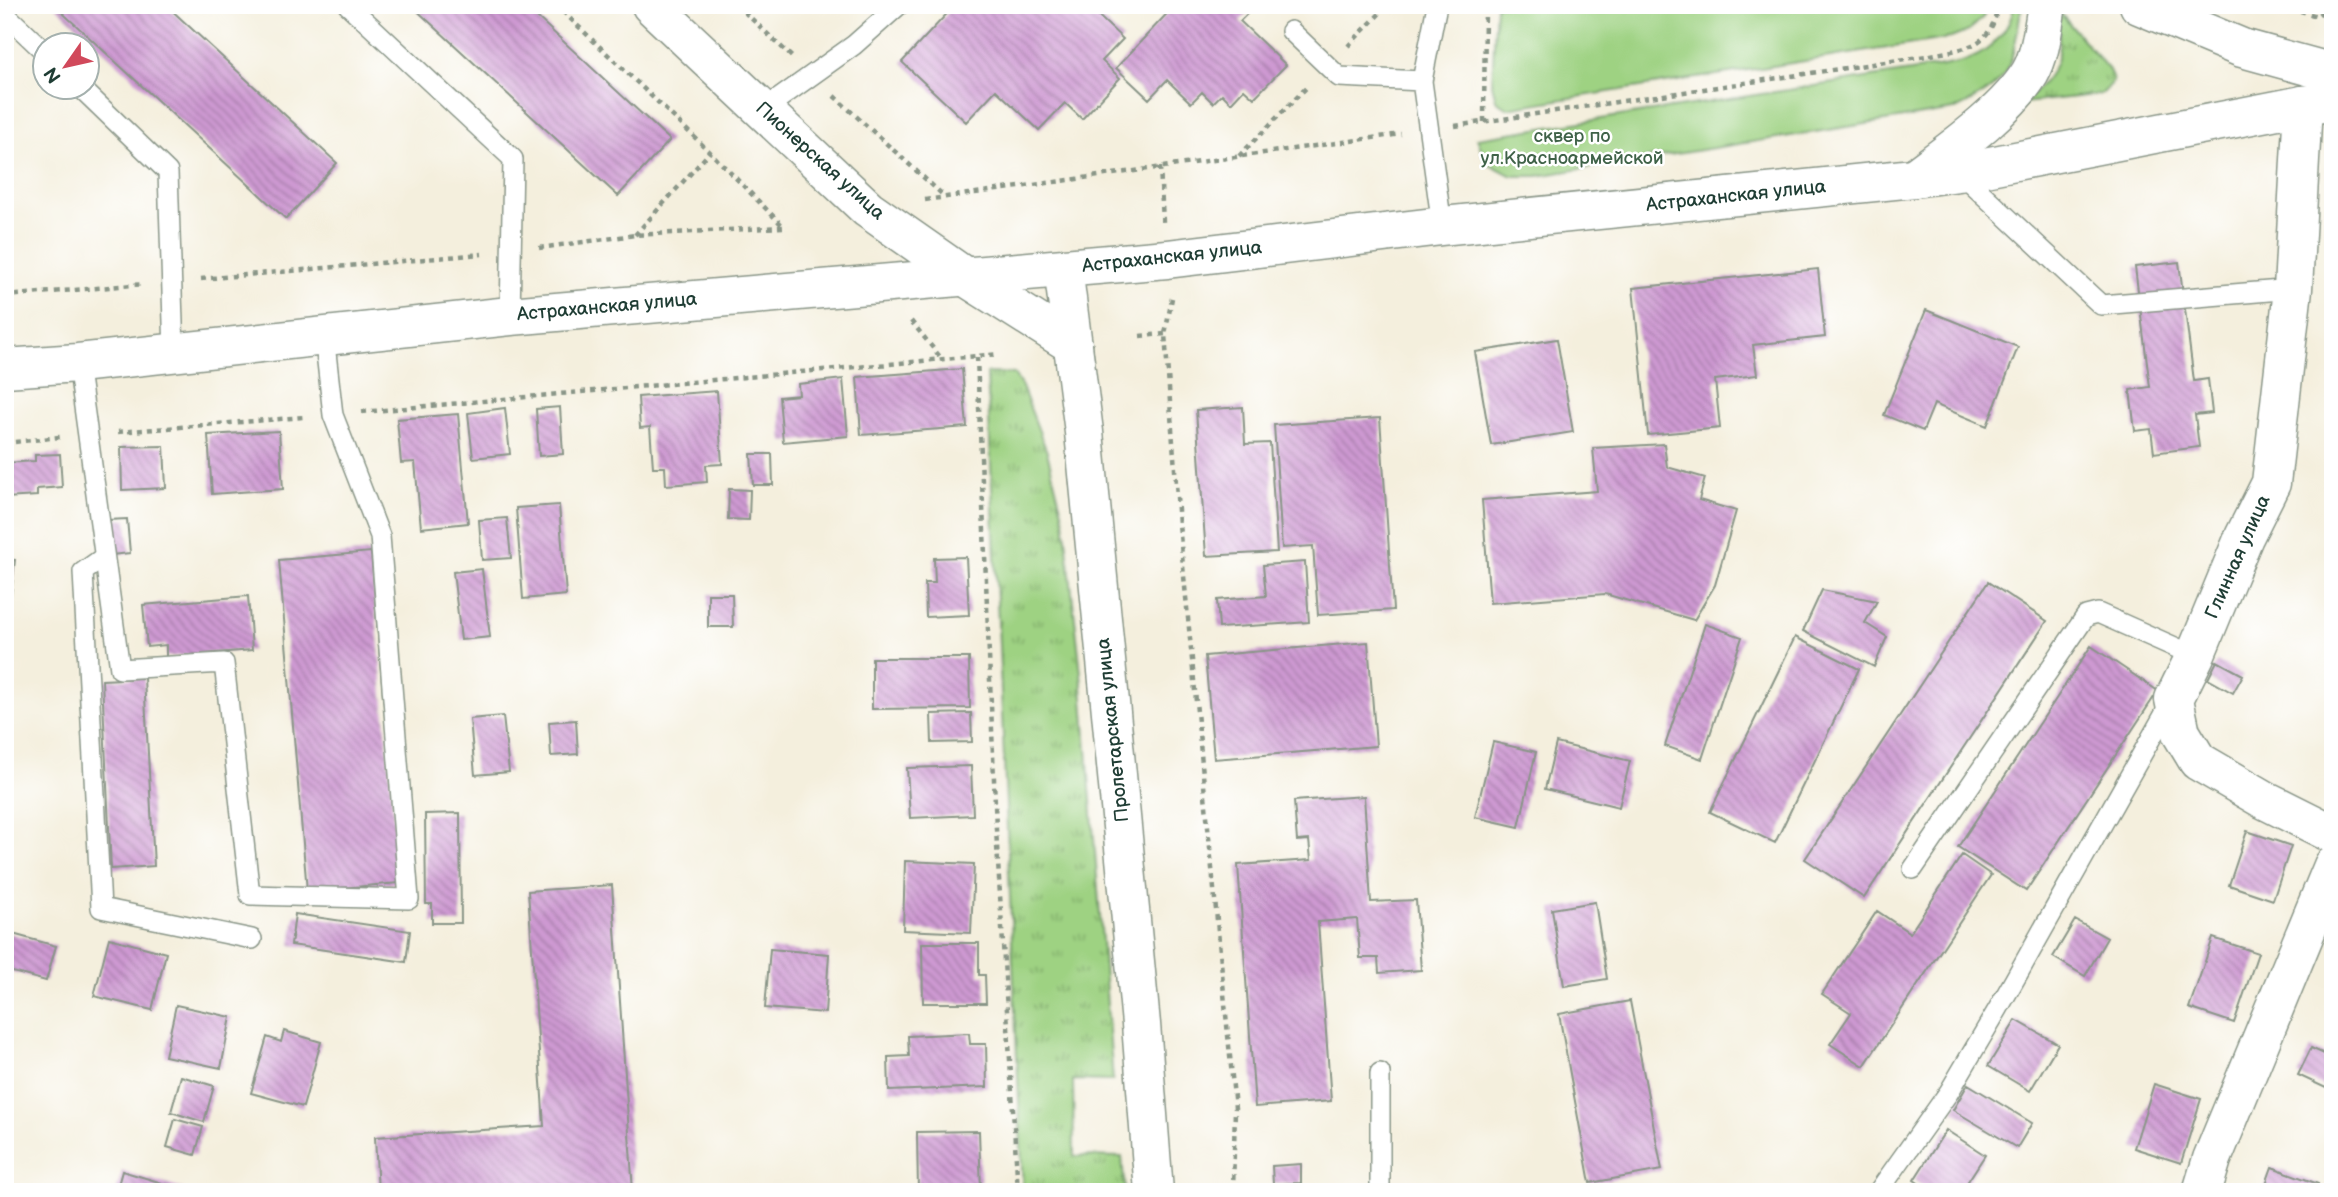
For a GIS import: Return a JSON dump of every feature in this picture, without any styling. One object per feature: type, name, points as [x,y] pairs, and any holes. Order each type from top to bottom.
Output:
[{"type":"main road","name":"Пионерская улица","points":[[651,5],[868,209],[964,276],[1073,345]]},
{"type":"main road","points":[[1914,177],[1971,136],[2010,97],[2030,72],[2040,43],[2047,5]]},
{"type":"main road","points":[[2139,5],[2242,48],[2333,73]]},
{"type":"main road","name":"Астраханская улица","points":[[5,368],[78,363],[510,316],[1167,259],[1442,226],[1959,172],[2318,103]]},
{"type":"main road","name":"Глинная улица","points":[[2174,699],[2271,483],[2318,103]]},
{"type":"main road","name":"Пролетарская улица","points":[[1063,268],[1085,446],[1141,1024],[1154,1192]]},
{"type":"main road","points":[[2174,699],[2181,733],[2198,761],[2333,834]]},
{"type":"main road","points":[[2202,1192],[2212,1158],[2333,866]]},
{"type":"lane","points":[[348,5],[513,159],[510,316]]},
{"type":"lane","points":[[763,110],[854,45],[899,5]]},
{"type":"lane","points":[[1437,5],[1422,80],[1442,226]]},
{"type":"lane","points":[[5,14],[32,40]]},
{"type":"lane","points":[[1291,31],[1339,77],[1422,80]]},
{"type":"lane","points":[[94,102],[167,172],[174,352]]},
{"type":"lane","points":[[1959,172],[2101,305],[2293,289]]},
{"type":"lane","points":[[78,363],[120,669],[224,663],[250,895],[410,899],[380,536],[333,415],[324,335]]},
{"type":"lane","points":[[104,556],[83,572],[101,908],[252,939]]},
{"type":"lane","points":[[1913,869],[2086,616],[2098,613],[2195,656]]},
{"type":"lane","points":[[1878,1192],[1949,1092],[2174,699]]},
{"type":"lane","points":[[1380,1073],[1380,1192]]},
{"type":"path","points":[[5,296],[511,252],[635,235],[784,227],[710,152],[555,5]]},
{"type":"path","points":[[737,5],[944,197]]},
{"type":"path","points":[[1484,122],[1485,5]]},
{"type":"path","points":[[917,201],[1484,122],[1951,50],[1984,39],[1994,25],[1997,5]]},
{"type":"path","points":[[2281,5],[2316,16],[2330,5]]},
{"type":"path","points":[[635,235],[710,152]]},
{"type":"path","points":[[1160,167],[1163,223]]},
{"type":"path","points":[[1172,297],[1165,334],[1181,538],[1235,1108],[1233,1192]]},
{"type":"path","points":[[907,316],[942,358]]},
{"type":"path","points":[[1140,336],[1165,334]]},
{"type":"path","points":[[5,443],[999,354]]},
{"type":"path","points":[[976,357],[996,829],[1018,1192]]},
{"type":"green space","name":"сквер по ул.Красноармейской","points":[[1496,5],[1983,5],[1984,16],[1969,31],[1951,38],[1507,108],[1496,100],[1492,84]]},
{"type":"green space","name":"сквер по ул.Красноармейской","points":[[2014,5],[2022,5],[2013,51],[2004,75],[1987,91],[1954,110],[1537,176],[1512,176],[1486,162],[1477,138],[1960,62],[1978,55],[1999,38],[2009,22]]},
{"type":"green space","points":[[2055,7],[2109,70],[2113,81],[2102,94],[2022,103],[2044,82],[2056,61],[2059,37]]},
{"type":"green space","points":[[987,373],[1014,374],[1022,387],[1047,452],[1064,520],[1081,673],[1113,1081],[1073,1080],[1074,1156],[1122,1157],[1125,1192],[1023,1192]]},
{"type":"building","points":[[54,5],[166,5],[337,163],[286,219],[102,49],[102,32],[83,32]]},
{"type":"building","points":[[411,5],[524,5],[670,140],[618,196]]},
{"type":"building","points":[[955,5],[1087,5],[1123,39],[1102,61],[1120,78],[1082,119],[1065,103],[1039,130],[996,90],[966,122],[902,62]]},
{"type":"building","points":[[1175,5],[1256,5],[1240,21],[1286,65],[1254,98],[1244,89],[1231,103],[1222,94],[1213,103],[1202,92],[1191,103],[1167,80],[1149,99],[1116,68]]},
{"type":"building","points":[[2179,262],[2194,381],[2208,379],[2212,413],[2195,415],[2199,447],[2154,453],[2151,429],[2135,431],[2130,390],[2150,387],[2135,267]]},
{"type":"building","points":[[1818,269],[1825,337],[1753,345],[1757,375],[1715,380],[1720,428],[1648,435],[1633,288]]},
{"type":"building","points":[[1926,310],[2018,347],[1987,426],[1934,404],[1923,431],[1884,415]]},
{"type":"building","points":[[1557,339],[1573,432],[1491,445],[1475,352]]},
{"type":"building","points":[[962,369],[967,427],[861,435],[857,377]]},
{"type":"building","points":[[843,379],[848,436],[783,442],[779,397],[799,395],[798,384]]},
{"type":"building","points":[[717,391],[722,464],[706,465],[707,482],[666,485],[665,467],[653,467],[650,427],[640,428],[638,397]]},
{"type":"building","points":[[560,407],[563,454],[539,456],[536,409]]},
{"type":"building","points":[[1243,407],[1245,444],[1270,443],[1277,552],[1206,556],[1196,410]]},
{"type":"building","points":[[505,408],[510,454],[473,458],[468,413]]},
{"type":"building","points":[[458,414],[468,523],[421,528],[415,462],[401,463],[397,419]]},
{"type":"building","points":[[1380,418],[1393,610],[1318,615],[1313,546],[1282,548],[1274,425]]},
{"type":"building","points":[[279,431],[283,489],[212,494],[208,435]]},
{"type":"building","points":[[1664,444],[1667,467],[1705,478],[1699,500],[1736,511],[1715,585],[1694,620],[1605,594],[1490,603],[1482,500],[1597,491],[1593,448]]},
{"type":"building","points":[[164,446],[166,488],[122,490],[121,447]]},
{"type":"building","points":[[60,454],[62,487],[37,489],[37,496],[5,498],[5,463],[35,461],[35,455]]},
{"type":"building","points":[[751,454],[772,454],[773,485],[753,485]]},
{"type":"building","points":[[729,489],[750,490],[749,520],[728,519]]},
{"type":"building","points":[[559,505],[566,595],[523,599],[516,508]]},
{"type":"building","points":[[507,518],[511,558],[482,560],[479,520]]},
{"type":"building","points":[[127,519],[130,553],[111,555],[108,520]]},
{"type":"building","points":[[371,552],[399,883],[307,891],[279,560]]},
{"type":"building","points":[[966,557],[969,615],[926,617],[925,583],[935,583],[934,558]]},
{"type":"building","points":[[5,559],[15,560],[11,595],[5,595]]},
{"type":"building","points":[[1305,562],[1309,622],[1219,628],[1217,600],[1266,596],[1263,565]]},
{"type":"building","points":[[482,569],[490,637],[461,640],[453,572]]},
{"type":"building","points":[[1988,582],[2047,621],[1864,898],[1805,859]]},
{"type":"building","points":[[1822,590],[1877,601],[1865,623],[1887,637],[1874,667],[1803,631]]},
{"type":"building","points":[[708,594],[732,594],[733,627],[708,627]]},
{"type":"building","points":[[248,596],[252,650],[166,657],[166,645],[147,647],[143,605]]},
{"type":"building","points":[[1705,624],[1742,637],[1702,759],[1665,746]]},
{"type":"building","points":[[1795,637],[1859,669],[1775,843],[1710,812]]},
{"type":"building","points":[[1368,642],[1376,746],[1214,759],[1205,656]]},
{"type":"building","points":[[2091,646],[2158,691],[2026,891],[1958,847]]},
{"type":"building","points":[[872,658],[969,658],[970,708],[872,709]]},
{"type":"building","points":[[2217,661],[2243,675],[2233,693],[2208,679]]},
{"type":"building","points":[[144,678],[154,866],[111,869],[102,680]]},
{"type":"building","points":[[971,713],[972,742],[932,743],[931,714]]},
{"type":"building","points":[[503,716],[509,772],[475,775],[470,719]]},
{"type":"building","points":[[576,720],[578,754],[551,756],[549,722]]},
{"type":"building","points":[[1493,742],[1536,752],[1519,827],[1475,817]]},
{"type":"building","points":[[1556,743],[1630,761],[1619,807],[1545,789]]},
{"type":"building","points":[[971,766],[973,815],[910,818],[907,768]]},
{"type":"building","points":[[1364,796],[1371,902],[1416,900],[1421,970],[1379,973],[1378,958],[1360,958],[1357,919],[1318,922],[1331,1101],[1255,1107],[1238,865],[1311,860],[1309,840],[1297,841],[1294,801]]},
{"type":"building","points":[[460,813],[461,923],[432,923],[432,904],[426,904],[425,814]]},
{"type":"building","points":[[2247,831],[2291,846],[2273,900],[2229,885]]},
{"type":"building","points":[[1962,855],[1991,875],[1864,1066],[1830,1044],[1851,1013],[1822,994],[1877,911],[1910,933]]},
{"type":"building","points":[[905,861],[974,864],[971,933],[903,930]]},
{"type":"building","points":[[612,885],[633,1192],[378,1192],[375,1137],[544,1126],[528,891]]},
{"type":"building","points":[[1595,902],[1607,979],[1564,986],[1552,909]]},
{"type":"building","points":[[295,914],[410,931],[406,962],[291,945]]},
{"type":"building","points":[[2075,920],[2107,938],[2085,976],[2053,957]]},
{"type":"building","points":[[9,933],[56,946],[46,981],[5,970],[5,947]]},
{"type":"building","points":[[109,938],[166,953],[152,1010],[94,996]]},
{"type":"building","points":[[2213,938],[2258,953],[2234,1023],[2189,1008]]},
{"type":"building","points":[[922,943],[979,943],[979,975],[985,975],[986,1003],[923,1003]]},
{"type":"building","points":[[770,949],[829,954],[825,1013],[765,1008]]},
{"type":"building","points":[[1630,1001],[1662,1170],[1590,1183],[1559,1014]]},
{"type":"building","points":[[176,1005],[231,1017],[221,1068],[165,1056]]},
{"type":"building","points":[[2016,1020],[2058,1044],[2030,1091],[1988,1066]]},
{"type":"building","points":[[284,1031],[321,1042],[303,1107],[251,1093],[267,1037],[281,1042]]},
{"type":"building","points":[[969,1033],[970,1044],[986,1044],[987,1087],[889,1091],[888,1057],[909,1056],[908,1036]]},
{"type":"building","points":[[2311,1048],[2333,1058],[2333,1084],[2330,1090],[2298,1075]]},
{"type":"building","points":[[181,1076],[214,1086],[204,1122],[171,1112]]},
{"type":"building","points":[[1968,1084],[2032,1123],[2017,1148],[1953,1110]]},
{"type":"building","points":[[2154,1084],[2201,1099],[2181,1163],[2134,1148]]},
{"type":"building","points":[[175,1119],[203,1127],[195,1155],[167,1147]]},
{"type":"building","points":[[1946,1130],[1985,1155],[1961,1192],[1931,1192],[1914,1180]]},
{"type":"building","points":[[979,1131],[981,1192],[918,1192],[917,1132]]},
{"type":"building","points":[[1301,1164],[1301,1183],[1273,1184],[1272,1166]]},
{"type":"building","points":[[2272,1167],[2318,1184],[2316,1192],[2263,1192]]},
{"type":"building","points":[[122,1171],[189,1191],[189,1192],[116,1192]]},
{"type":"building","points":[[1301,1186],[1301,1192],[1274,1192],[1273,1188]]}]
